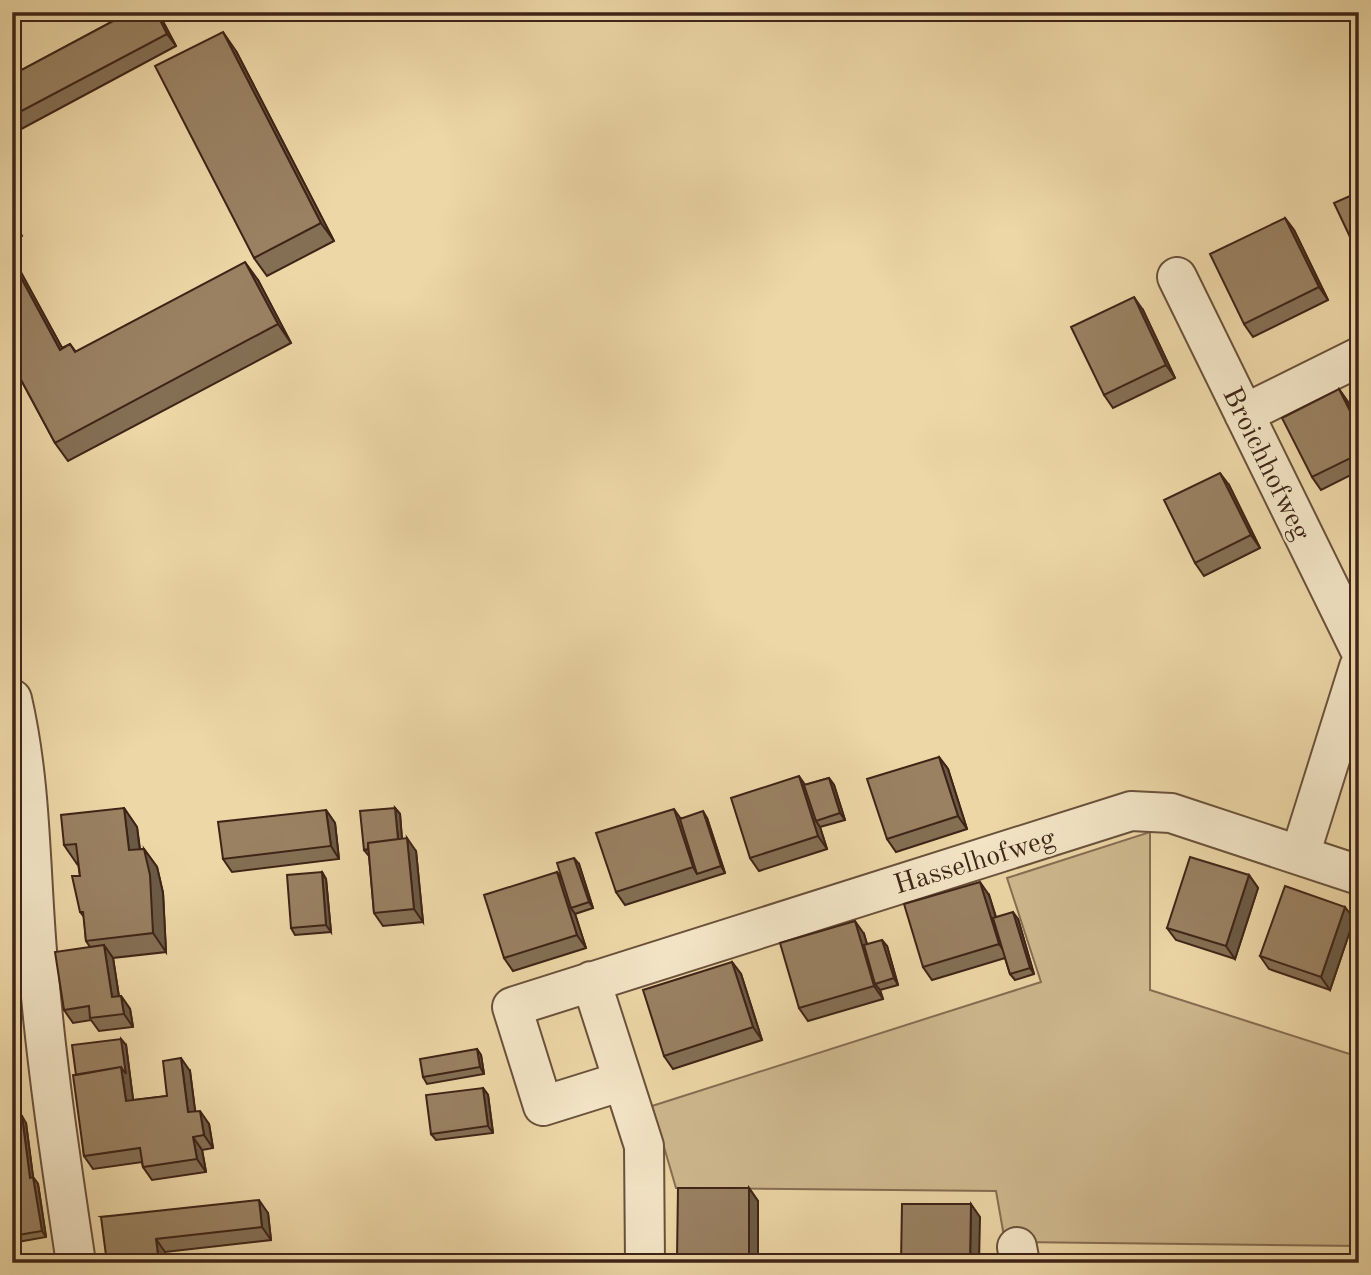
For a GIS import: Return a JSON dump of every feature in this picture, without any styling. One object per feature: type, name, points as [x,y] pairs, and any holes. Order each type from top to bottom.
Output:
[{"type":"street","name":"Broichhofweg","points":[[1177,278],[1359,648]]},
{"type":"street","points":[[1244,414],[1359,357]]},
{"type":"street","points":[[1300,855],[1359,667]]},
{"type":"street","points":[[12,699],[21,737],[27,785],[22,899],[40,996],[76,1263]]},
{"type":"street","name":"Hasselhofweg","points":[[623,1081],[543,1106],[512,1007],[1131,811],[1171,813],[1359,875]]},
{"type":"street","points":[[591,981],[644,1146],[645,1263]]},
{"type":"shaded area","points":[[1150,832],[1150,990],[1359,1057],[1359,1246],[1005,1242],[996,1191],[676,1188],[652,1106],[1041,982],[1007,878]]},
{"type":"building","points":[[130,12],[156,12],[167,34],[12,116],[12,75]]},
{"type":"building","points":[[223,32],[321,223],[254,258],[155,66]]},
{"type":"building","points":[[1359,192],[1359,256],[1334,203]]},
{"type":"building","points":[[1285,218],[1319,287],[1244,324],[1210,254]]},
{"type":"building","points":[[12,261],[60,350],[70,344],[75,352],[245,262],[278,324],[55,443],[12,363]]},
{"type":"building","points":[[1134,297],[1166,365],[1104,395],[1071,327]]},
{"type":"building","points":[[1339,389],[1359,429],[1359,454],[1312,477],[1282,418]]},
{"type":"building","points":[[1220,473],[1251,535],[1195,563],[1164,500]]},
{"type":"building","points":[[939,757],[958,816],[887,839],[867,779]]},
{"type":"building","points":[[799,776],[818,836],[750,858],[731,798]]},
{"type":"building","points":[[829,778],[840,813],[816,821],[804,785]]},
{"type":"building","points":[[124,808],[129,850],[144,849],[150,875],[153,933],[86,941],[83,912],[80,912],[72,876],[80,876],[76,844],[64,845],[61,815]]},
{"type":"building","points":[[395,808],[398,839],[368,843],[368,849],[364,850],[360,811]]},
{"type":"building","points":[[674,809],[693,867],[616,892],[596,833]]},
{"type":"building","points":[[326,810],[331,846],[223,859],[218,822]]},
{"type":"building","points":[[703,811],[721,866],[697,874],[680,819]]},
{"type":"building","points":[[407,838],[414,909],[374,913],[368,843]]},
{"type":"building","points":[[1190,857],[1249,875],[1226,946],[1167,928]]},
{"type":"building","points":[[574,858],[589,902],[571,908],[557,863]]},
{"type":"building","points":[[322,872],[326,925],[291,928],[287,875]]},
{"type":"building","points":[[557,872],[577,935],[504,958],[484,895]]},
{"type":"building","points":[[980,882],[999,944],[923,967],[904,904]]},
{"type":"building","points":[[1285,886],[1345,907],[1321,977],[1260,956]]},
{"type":"building","points":[[1013,912],[1030,968],[1010,974],[993,918]]},
{"type":"building","points":[[855,921],[874,986],[799,1008],[780,943]]},
{"type":"building","points":[[882,940],[894,978],[875,984],[864,945]]},
{"type":"building","points":[[104,945],[112,997],[121,996],[124,1014],[90,1018],[89,1006],[64,1010],[55,952]]},
{"type":"building","points":[[732,962],[753,1027],[664,1056],[643,990]]},
{"type":"building","points":[[121,1039],[126,1074],[121,1067],[76,1075],[72,1045]]},
{"type":"building","points":[[477,1049],[480,1067],[423,1077],[420,1059]]},
{"type":"building","points":[[181,1058],[188,1112],[200,1111],[204,1135],[193,1137],[197,1159],[143,1167],[140,1148],[84,1156],[73,1075],[121,1067],[126,1101],[167,1096],[163,1061]]},
{"type":"building","points":[[483,1088],[488,1126],[431,1134],[426,1095]]},
{"type":"building","points":[[22,1116],[30,1178],[33,1177],[42,1231],[12,1236],[12,1118]]},
{"type":"building","points":[[678,1188],[749,1188],[749,1260],[677,1259]]},
{"type":"building","points":[[259,1200],[262,1227],[156,1239],[159,1263],[107,1263],[101,1217]]},
{"type":"building","points":[[902,1204],[971,1204],[970,1263],[901,1263]]}]
